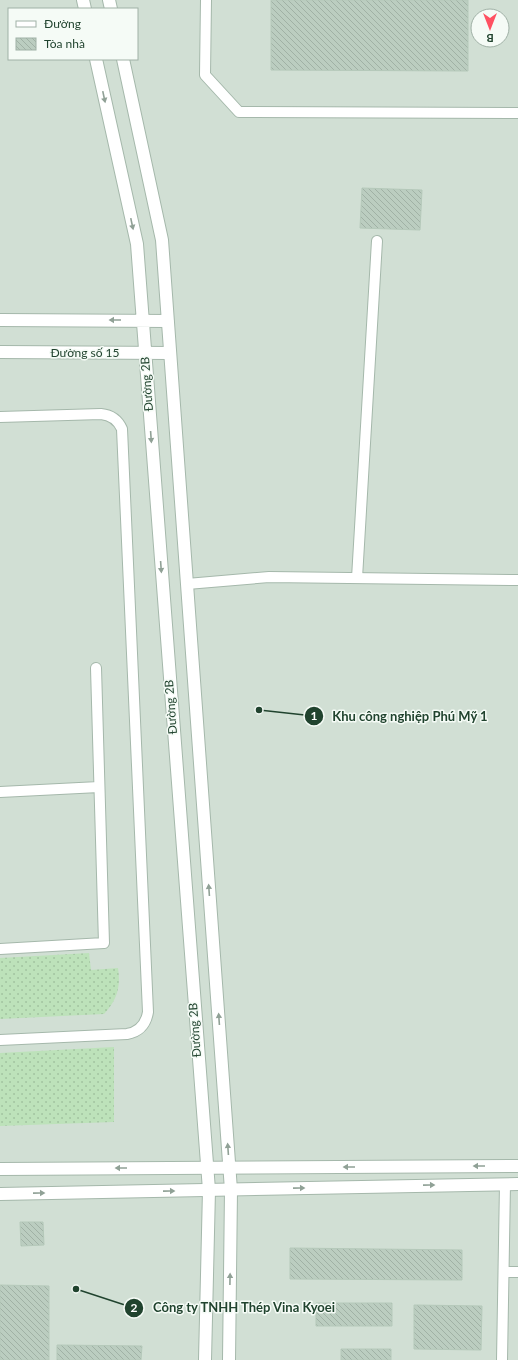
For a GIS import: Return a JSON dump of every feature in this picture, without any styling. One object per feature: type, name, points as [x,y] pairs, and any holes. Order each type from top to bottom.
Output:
[{"type":"street","name":"Đường 2B","points":[[96,60],[137,244],[206,1168],[209,1190],[205,1360]]},
{"type":"street","name":"Đường 2B","points":[[122,60],[162,240],[231,1190],[229,1360]]},
{"type":"street","points":[[0,320],[168,320]]},
{"type":"street","name":"Đường số 15","points":[[0,352],[170,353]]},
{"type":"street","points":[[0,1169],[518,1166]]},
{"type":"street","points":[[0,1194],[518,1184]]},
{"type":"lane","points":[[206,0],[205,75],[239,112],[518,113]]},
{"type":"lane","points":[[357,578],[376,241]]},
{"type":"lane","points":[[0,417],[107,414],[117,420],[122,429],[148,1012],[142,1027],[132,1033],[0,1040]]},
{"type":"lane","points":[[187,584],[269,577],[518,580]]},
{"type":"lane","points":[[0,949],[104,943],[96,668]]},
{"type":"lane","points":[[0,792],[99,788]]},
{"type":"lane","points":[[502,1360],[505,1184]]},
{"type":"lane","points":[[504,1272],[518,1272]]},
{"type":"shaded area","points":[[0,0],[518,0],[518,1360],[0,1360]]},
{"type":"green space","points":[[89,953],[91,970],[118,968],[119,981],[117,993],[112,1004],[104,1014],[0,1019],[0,958]]},
{"type":"green space","points":[[114,1047],[114,1122],[0,1126],[0,1053]]},
{"type":"building","points":[[271,0],[468,0],[468,71],[271,70]]},
{"type":"building","points":[[362,188],[422,190],[420,230],[360,228]]},
{"type":"building","points":[[20,1222],[43,1222],[44,1245],[21,1246]]},
{"type":"building","points":[[290,1248],[462,1250],[462,1280],[290,1279]]},
{"type":"building","points":[[0,1285],[49,1286],[49,1360],[0,1360]]},
{"type":"building","points":[[316,1303],[392,1303],[392,1326],[316,1326]]},
{"type":"building","points":[[414,1305],[482,1306],[481,1350],[414,1349]]},
{"type":"building","points":[[57,1345],[142,1346],[141,1360],[57,1360]]},
{"type":"building","points":[[341,1349],[391,1349],[391,1360],[341,1360]]},
{"type":"place","name":"Khu công nghiệp Phú Mỹ 1","points":[[259,710]]},
{"type":"place","name":"Công ty TNHH Thép Vina Kyoei","points":[[76,1289]]}]
